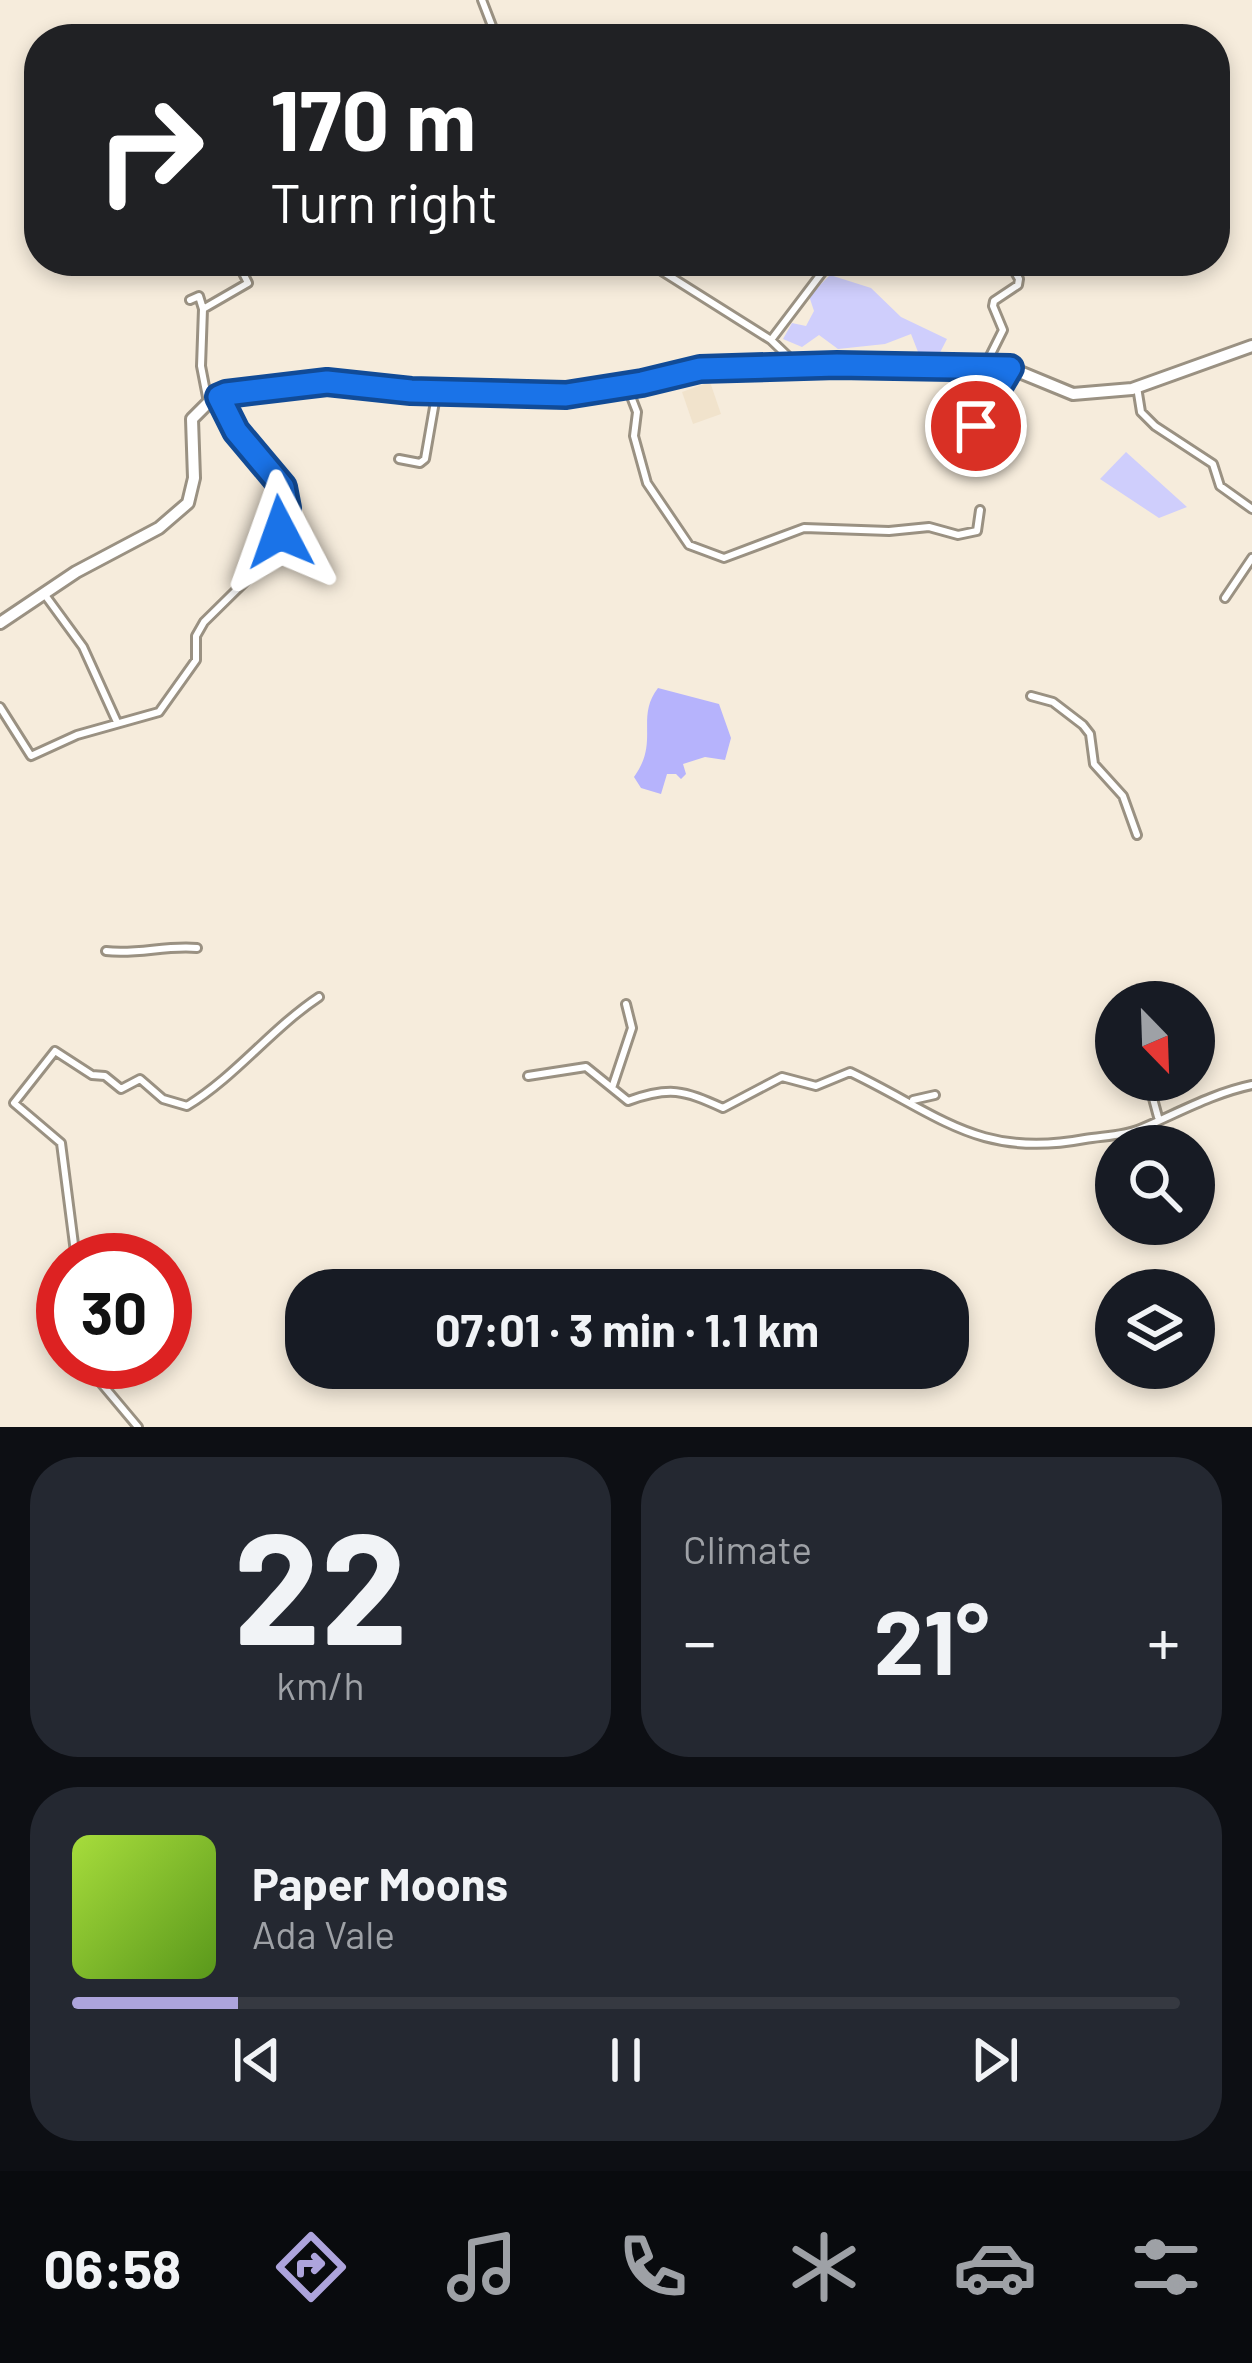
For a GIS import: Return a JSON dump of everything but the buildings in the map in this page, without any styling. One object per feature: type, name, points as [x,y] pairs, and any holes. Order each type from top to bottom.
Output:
[{"type":"main road","points":[[0,623],[159,528],[188,503],[194,478],[192,419],[213,400],[327,382],[566,395],[700,369],[798,366],[1010,368],[1073,394],[1137,388],[1252,346]]},
{"type":"street","points":[[203,308],[248,283],[244,276]]},
{"type":"street","points":[[670,276],[771,340],[798,366]]},
{"type":"street","points":[[771,340],[819,276]]},
{"type":"street","points":[[984,368],[1003,330],[992,306],[1018,285],[1017,276]]},
{"type":"street","points":[[0,707],[31,756],[117,722],[159,712],[196,660],[196,636],[204,622],[272,555],[287,508],[283,487],[213,400],[201,366],[203,308],[199,296],[190,300]]},
{"type":"street","points":[[976,426],[1010,368]]},
{"type":"street","points":[[627,386],[637,412],[634,436],[647,483],[689,545],[724,558],[804,527],[889,531],[929,527],[958,535],[977,531],[980,510]]},
{"type":"street","points":[[1137,388],[1141,412],[1213,464],[1220,486],[1252,509]]},
{"type":"street","points":[[399,459],[420,463],[425,459],[437,390]]},
{"type":"street","points":[[1226,598],[1252,558]]},
{"type":"street","points":[[44,594],[82,647],[117,722]]},
{"type":"street","points":[[1030,696],[1052,702],[1090,734],[1094,764],[1123,796],[1137,835]]},
{"type":"street","points":[[106,951],[141,952],[169,945],[196,948]]},
{"type":"street","points":[[73,1233],[61,1143],[14,1103],[55,1051],[121,1089],[140,1079],[163,1100],[187,1106],[266,1043],[286,1019],[319,997]]},
{"type":"street","points":[[612,1088],[632,1028],[626,1004]]},
{"type":"street","points":[[528,1076],[586,1067],[628,1101],[683,1090],[723,1108],[782,1077],[816,1086],[850,1072],[953,1127],[1012,1146],[1052,1146],[1138,1131],[1159,1118],[1252,1085]]},
{"type":"street","points":[[909,1100],[935,1095]]},
{"type":"street","points":[[1154,1101],[1159,1118]]},
{"type":"street","points":[[106,1389],[138,1427]]},
{"type":"shaded area","points":[[833,276],[871,288],[901,317],[947,339],[932,368],[920,357],[911,334],[885,344],[838,349],[819,335],[802,347],[783,339],[792,323],[806,326],[814,311],[809,296]]},
{"type":"shaded area","points":[[710,382],[721,414],[693,424],[682,392]]},
{"type":"shaded area","points":[[1126,452],[1187,507],[1159,518],[1100,479]]},
{"type":"shaded area","points":[[658,688],[719,704],[731,738],[725,760],[705,757],[683,764],[686,774],[681,779],[667,774],[661,794],[641,788],[634,777],[642,764],[648,710]]},
{"type":"route","points":[[280,532],[287,508],[283,487],[229,420],[219,397],[226,394],[327,382],[411,391],[566,395],[700,369],[1010,368],[976,426]]}]
